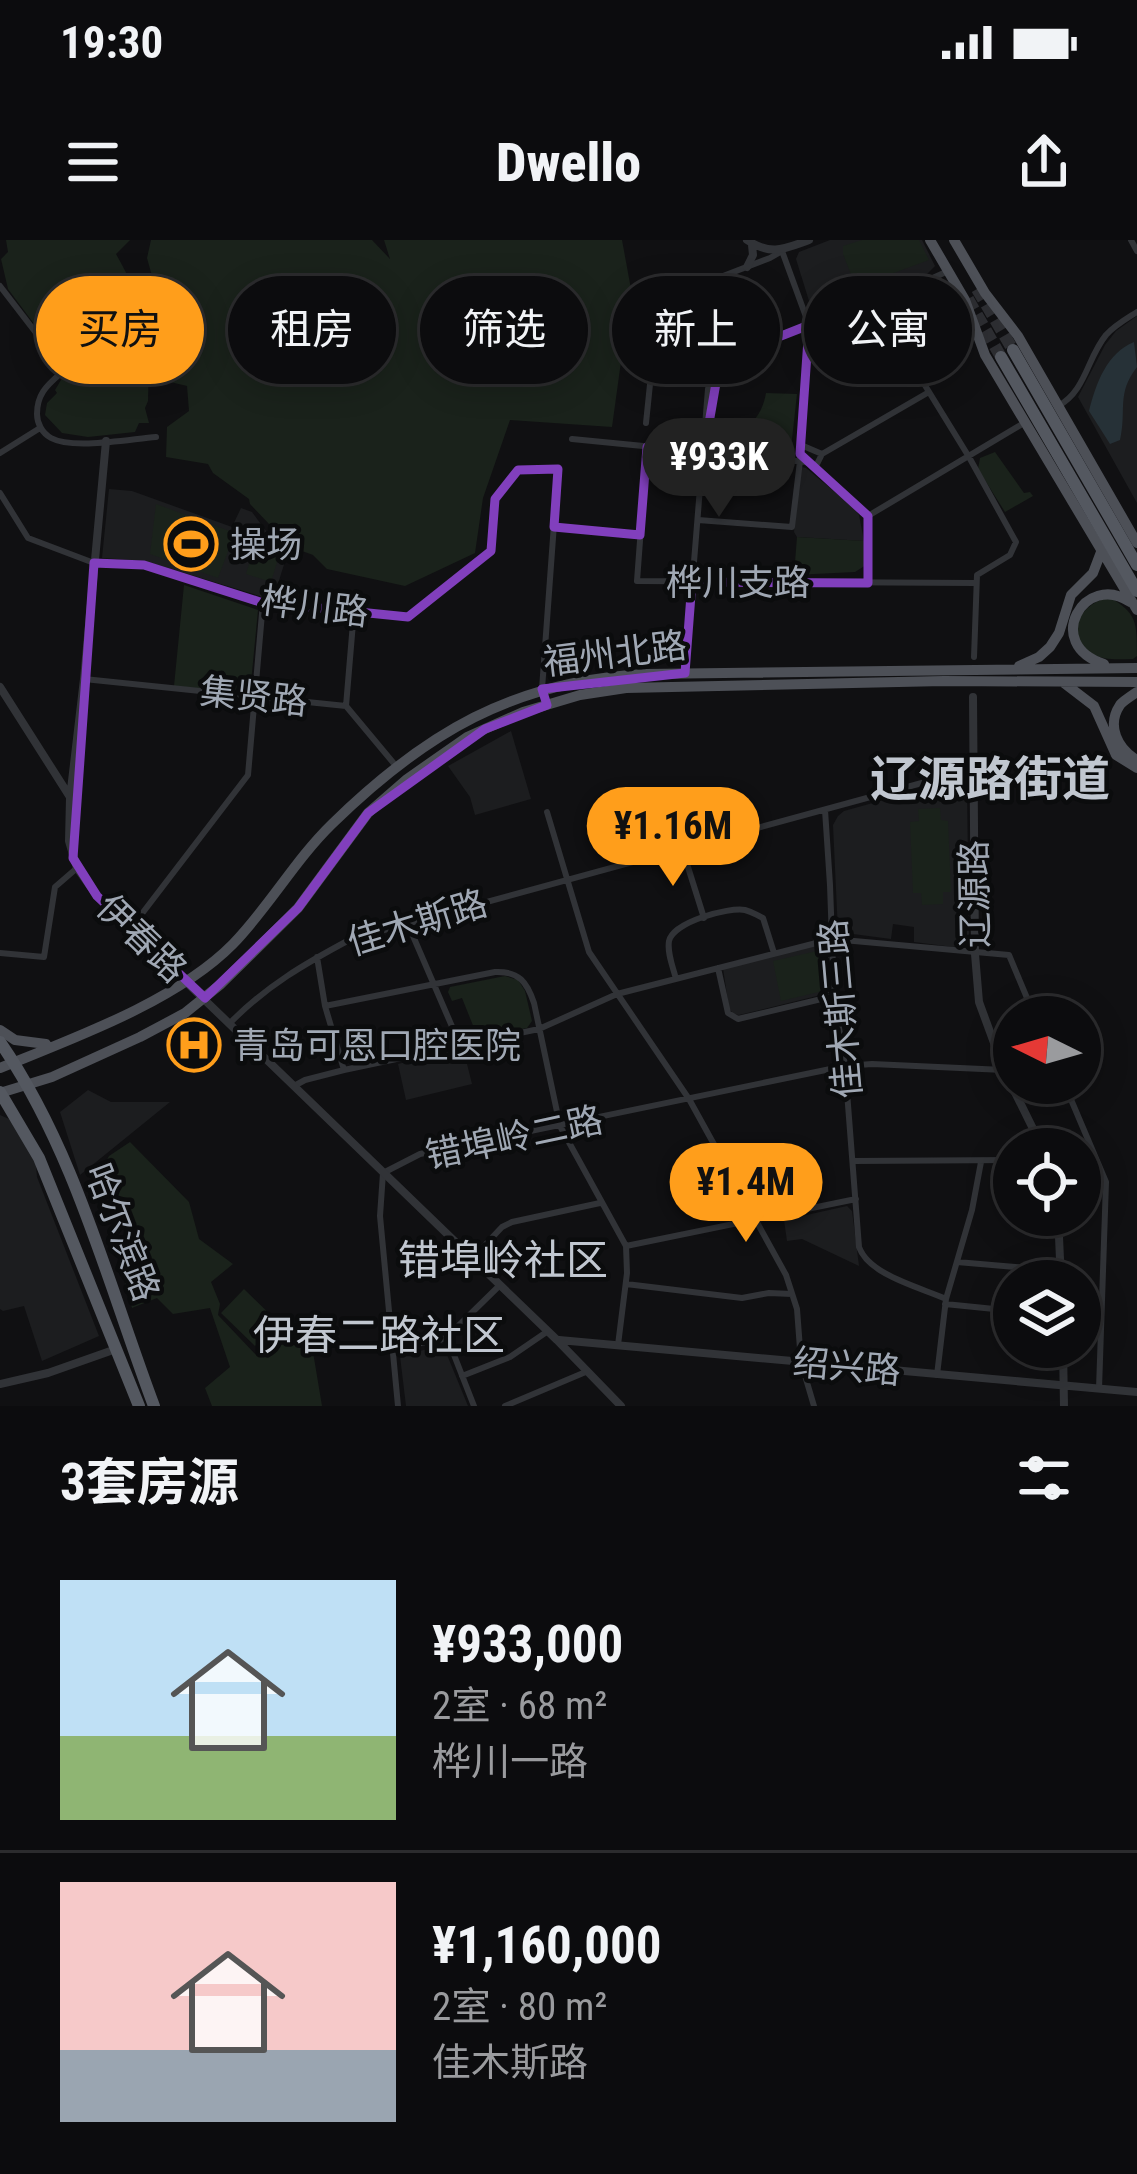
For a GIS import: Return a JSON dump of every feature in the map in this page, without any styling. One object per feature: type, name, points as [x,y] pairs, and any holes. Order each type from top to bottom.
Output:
[{"type":"highway","points":[[1006,354],[1099,511],[1137,565]]},
{"type":"highway","points":[[1099,511],[1137,591]]},
{"type":"highway","points":[[0,1042],[14,1063]]},
{"type":"highway","name":"哈尔滨路","points":[[14,1063],[80,1197],[154,1406]]},
{"type":"highway","name":"哈尔滨路","points":[[0,1093],[39,1158],[140,1406]]},
{"type":"main road","points":[[930,240],[965,300],[985,355],[1136,609]]},
{"type":"main road","points":[[954,240],[985,293],[1018,336],[1137,543]]},
{"type":"main road","points":[[1012,669],[1050,647],[1071,595],[1093,573],[1101,552]]},
{"type":"main road","points":[[1136,609],[1124,597],[1095,597],[1080,607],[1073,620],[1073,639],[1083,654],[1099,664],[1137,667]]},
{"type":"main road","name":"福州北路","points":[[0,1068],[187,982],[232,945],[331,825],[395,766],[462,722],[542,689],[578,680],[685,673],[1137,667]]},
{"type":"main road","points":[[1061,682],[1094,706],[1116,755],[1137,764]]},
{"type":"main road","name":"福州北路","points":[[0,1093],[52,1077],[185,1013],[298,908],[368,812],[467,737],[523,712],[580,695],[626,688],[1137,682]]},
{"type":"main road","points":[[1137,692],[1120,704],[1114,722],[1115,740],[1137,764]]},
{"type":"main road","points":[[0,1030],[24,1042],[55,1044]]},
{"type":"main road","points":[[40,1111],[45,1086],[52,1077]]},
{"type":"street","points":[[725,276],[809,240]]},
{"type":"street","points":[[1131,240],[1137,251]]},
{"type":"street","points":[[747,267],[753,255],[750,242],[782,251]]},
{"type":"street","points":[[782,251],[804,311]]},
{"type":"street","points":[[937,276],[948,271]]},
{"type":"street","points":[[0,286],[59,364],[59,374],[38,401],[40,428],[51,438],[69,442],[156,437]]},
{"type":"street","points":[[1058,406],[1080,386],[1105,337],[1137,312]]},
{"type":"street","points":[[646,423],[650,384]]},
{"type":"street","points":[[685,673],[710,384]]},
{"type":"street","points":[[698,520],[792,527],[805,384]]},
{"type":"street","points":[[924,384],[1016,542],[1010,555],[977,575],[974,657]]},
{"type":"street","points":[[815,468],[822,454],[929,392]]},
{"type":"street","points":[[868,516],[1024,423]]},
{"type":"street","points":[[0,453],[40,428]]},
{"type":"street","points":[[572,439],[800,461],[815,468],[868,516],[868,583]]},
{"type":"street","name":"伊春路","points":[[106,441],[70,798],[69,841],[76,868],[97,896],[621,1406]]},
{"type":"street","points":[[801,445],[822,454]]},
{"type":"street","name":"桦川支路","points":[[647,446],[637,581],[975,583]]},
{"type":"street","name":"桦川路","points":[[0,493],[28,538],[94,563],[144,565],[263,602],[408,617],[491,551],[495,500],[518,470],[558,470],[542,689],[547,705]]},
{"type":"street","points":[[554,527],[640,535]]},
{"type":"street","points":[[131,928],[248,775],[263,602]]},
{"type":"street","points":[[346,706],[354,611]]},
{"type":"street","name":"集贤路","points":[[84,679],[346,706],[395,766]]},
{"type":"street","points":[[0,687],[70,798]]},
{"type":"street","name":"辽源路","points":[[973,697],[974,954],[979,1002],[993,1040]]},
{"type":"street","name":"佳木斯路","points":[[230,1023],[266,989],[351,939],[973,769]]},
{"type":"street","name":"佳木斯三路","points":[[824,809],[834,996],[845,1066],[859,1246],[863,1258],[876,1269],[946,1301]]},
{"type":"street","points":[[547,812],[589,952],[689,1100],[786,1275],[797,1309],[800,1362],[814,1406]]},
{"type":"street","points":[[682,848],[704,918]]},
{"type":"street","points":[[0,953],[44,957],[55,887],[76,868]]},
{"type":"street","points":[[676,979],[669,940],[683,924],[704,918],[738,910],[755,914],[767,925],[774,953]]},
{"type":"street","points":[[407,922],[460,1045]]},
{"type":"street","points":[[294,1086],[344,1070],[538,1029],[617,994],[832,939],[1009,955],[1026,996]]},
{"type":"street","points":[[317,957],[325,1006],[344,1070]]},
{"type":"street","points":[[718,968],[728,1013],[738,1019],[834,996]]},
{"type":"street","points":[[325,1006],[495,972],[520,977],[529,988],[560,1126],[626,1246],[618,1345]]},
{"type":"street","name":"错埠岭二路","points":[[382,1173],[420,1154],[845,1066],[993,1070]]},
{"type":"street","points":[[1073,1104],[1106,1182],[1099,1389]]},
{"type":"street","points":[[0,1111],[16,1117]]},
{"type":"street","points":[[853,1161],[993,1161]]},
{"type":"street","points":[[938,1375],[946,1301],[972,1210],[980,1162]]},
{"type":"street","points":[[382,1173],[380,1216],[398,1406]]},
{"type":"street","points":[[626,1246],[856,1199]]},
{"type":"street","points":[[471,1259],[512,1222],[601,1203]]},
{"type":"street","points":[[957,1262],[993,1267]]},
{"type":"street","points":[[626,1284],[742,1298],[792,1294]]},
{"type":"street","points":[[392,1351],[447,1337],[499,1286]]},
{"type":"street","points":[[946,1301],[993,1308]]},
{"type":"street","points":[[462,1376],[510,1357],[548,1331]]},
{"type":"street","points":[[447,1337],[474,1406]]},
{"type":"street","name":"绍兴路","points":[[557,1340],[1137,1392]]},
{"type":"street","points":[[505,1406],[585,1368],[582,1353],[591,1343]]},
{"type":"street","points":[[0,1384],[116,1349]]},
{"type":"street","points":[[1063,1368],[1064,1406]]},
{"type":"highlighted area","points":[[809,325],[800,454],[868,516],[868,583],[692,582],[685,673],[542,689],[547,705],[485,729],[368,813],[298,908],[205,998],[97,896],[73,858],[94,563],[144,565],[260,602],[408,617],[491,551],[495,499],[518,470],[558,469],[554,527],[640,535],[647,447],[704,452],[720,360]]},
{"type":"shaded area","points":[[6,240],[130,240],[116,254],[127,276],[36,276],[36,326],[8,289],[1,259],[8,252]]},
{"type":"shaded area","points":[[151,240],[372,240],[390,259],[384,240],[622,240],[629,276],[612,276],[612,384],[618,384],[612,427],[510,420],[483,498],[475,553],[405,586],[327,569],[313,555],[291,547],[249,499],[208,464],[166,457],[167,427],[189,411],[187,386],[179,384],[204,384],[204,276],[152,276],[147,258]]},
{"type":"shaded area","points":[[830,240],[922,240],[935,266],[925,276],[804,276],[804,285],[796,259],[799,252]]},
{"type":"shaded area","points":[[862,240],[919,240],[929,260],[886,276],[852,276],[843,246]]},
{"type":"shaded area","points":[[1137,316],[1137,503],[1078,397],[1105,345]]},
{"type":"shaded area","points":[[1134,342],[1137,367],[1124,394],[1120,440],[1110,444],[1089,411],[1110,361]]},
{"type":"shaded area","points":[[59,384],[149,384],[145,408],[149,423],[139,423],[135,432],[88,437],[62,433],[45,415]]},
{"type":"shaded area","points":[[766,393],[797,394],[791,448],[778,452],[739,448],[740,429],[758,415]]},
{"type":"shaded area","points":[[995,452],[1024,493],[1033,496],[1005,512],[978,469],[980,458]]},
{"type":"shaded area","points":[[801,467],[853,507],[864,541],[797,537]]},
{"type":"shaded area","points":[[109,489],[132,491],[232,527],[241,508],[252,512],[286,558],[273,600],[145,561],[102,558]]},
{"type":"shaded area","name":"操场","points":[[156,504],[235,533],[218,578],[150,554]]},
{"type":"shaded area","name":"操场","points":[[259,532],[279,556],[271,582],[246,574]]},
{"type":"shaded area","points":[[797,537],[864,541],[866,565],[855,572],[794,575]]},
{"type":"shaded area","points":[[184,585],[258,610],[250,693],[174,686]]},
{"type":"shaded area","points":[[1109,597],[1134,620],[1137,656],[1133,659],[1097,656],[1078,639],[1082,614]]},
{"type":"shaded area","points":[[511,731],[531,799],[475,815],[470,797],[448,766]]},
{"type":"shaded area","points":[[952,781],[967,789],[969,937],[964,944],[914,942],[914,927],[893,924],[891,939],[838,932],[833,825],[838,816]]},
{"type":"shaded area","points":[[940,808],[941,820],[948,821],[951,892],[943,892],[943,904],[922,905],[921,893],[913,893],[910,822],[919,821],[918,809]]},
{"type":"shaded area","points":[[821,947],[829,957],[829,993],[733,1014],[723,968]]},
{"type":"shaded area","points":[[817,951],[827,990],[781,1001],[773,961]]},
{"type":"shaded area","points":[[505,976],[518,980],[525,991],[532,1021],[527,1028],[472,1039],[467,1032],[474,1028],[462,998],[452,1001],[450,987]]},
{"type":"shaded area","name":"青岛可恩口腔医院","points":[[196,1026],[208,1029],[222,1042],[210,1055],[197,1047],[176,1058],[167,1042]]},
{"type":"shaded area","points":[[463,1048],[472,1084],[406,1100],[398,1064]]},
{"type":"shaded area","points":[[88,1090],[111,1102],[170,1102],[80,1175],[60,1112]]},
{"type":"shaded area","points":[[0,1115],[9,1119],[35,1153],[37,1177],[99,1336],[42,1361],[24,1306],[0,1309]]},
{"type":"shaded area","points":[[130,1142],[189,1202],[199,1239],[233,1264],[211,1282],[220,1304],[218,1315],[257,1356],[286,1342],[313,1352],[322,1406],[212,1406],[205,1388],[230,1367],[210,1308],[173,1314],[157,1298],[132,1308],[121,1268],[141,1258],[146,1241],[118,1201],[101,1190],[98,1175],[109,1156]]},
{"type":"shaded area","points":[[847,1206],[852,1211],[859,1266],[802,1239],[787,1241],[784,1220]]},
{"type":"shaded area","points":[[244,1289],[278,1322],[255,1346],[221,1313]]},
{"type":"shaded area","points":[[443,1345],[468,1406],[406,1406],[400,1356]]},
{"type":"tunnel","points":[[977,289],[1013,350]]},
{"type":"tunnel","points":[[972,306],[1001,357]]},
{"type":"place","name":"操场","points":[[191,544]]},
{"type":"place","name":"青岛可恩口腔医院","points":[[194,1045]]},
{"type":"district","name":"辽源路街道","points":[[990,779]]},
{"type":"district","name":"错埠岭社区","points":[[503,1260]]},
{"type":"district","name":"伊春二路社区","points":[[379,1335]]}]
